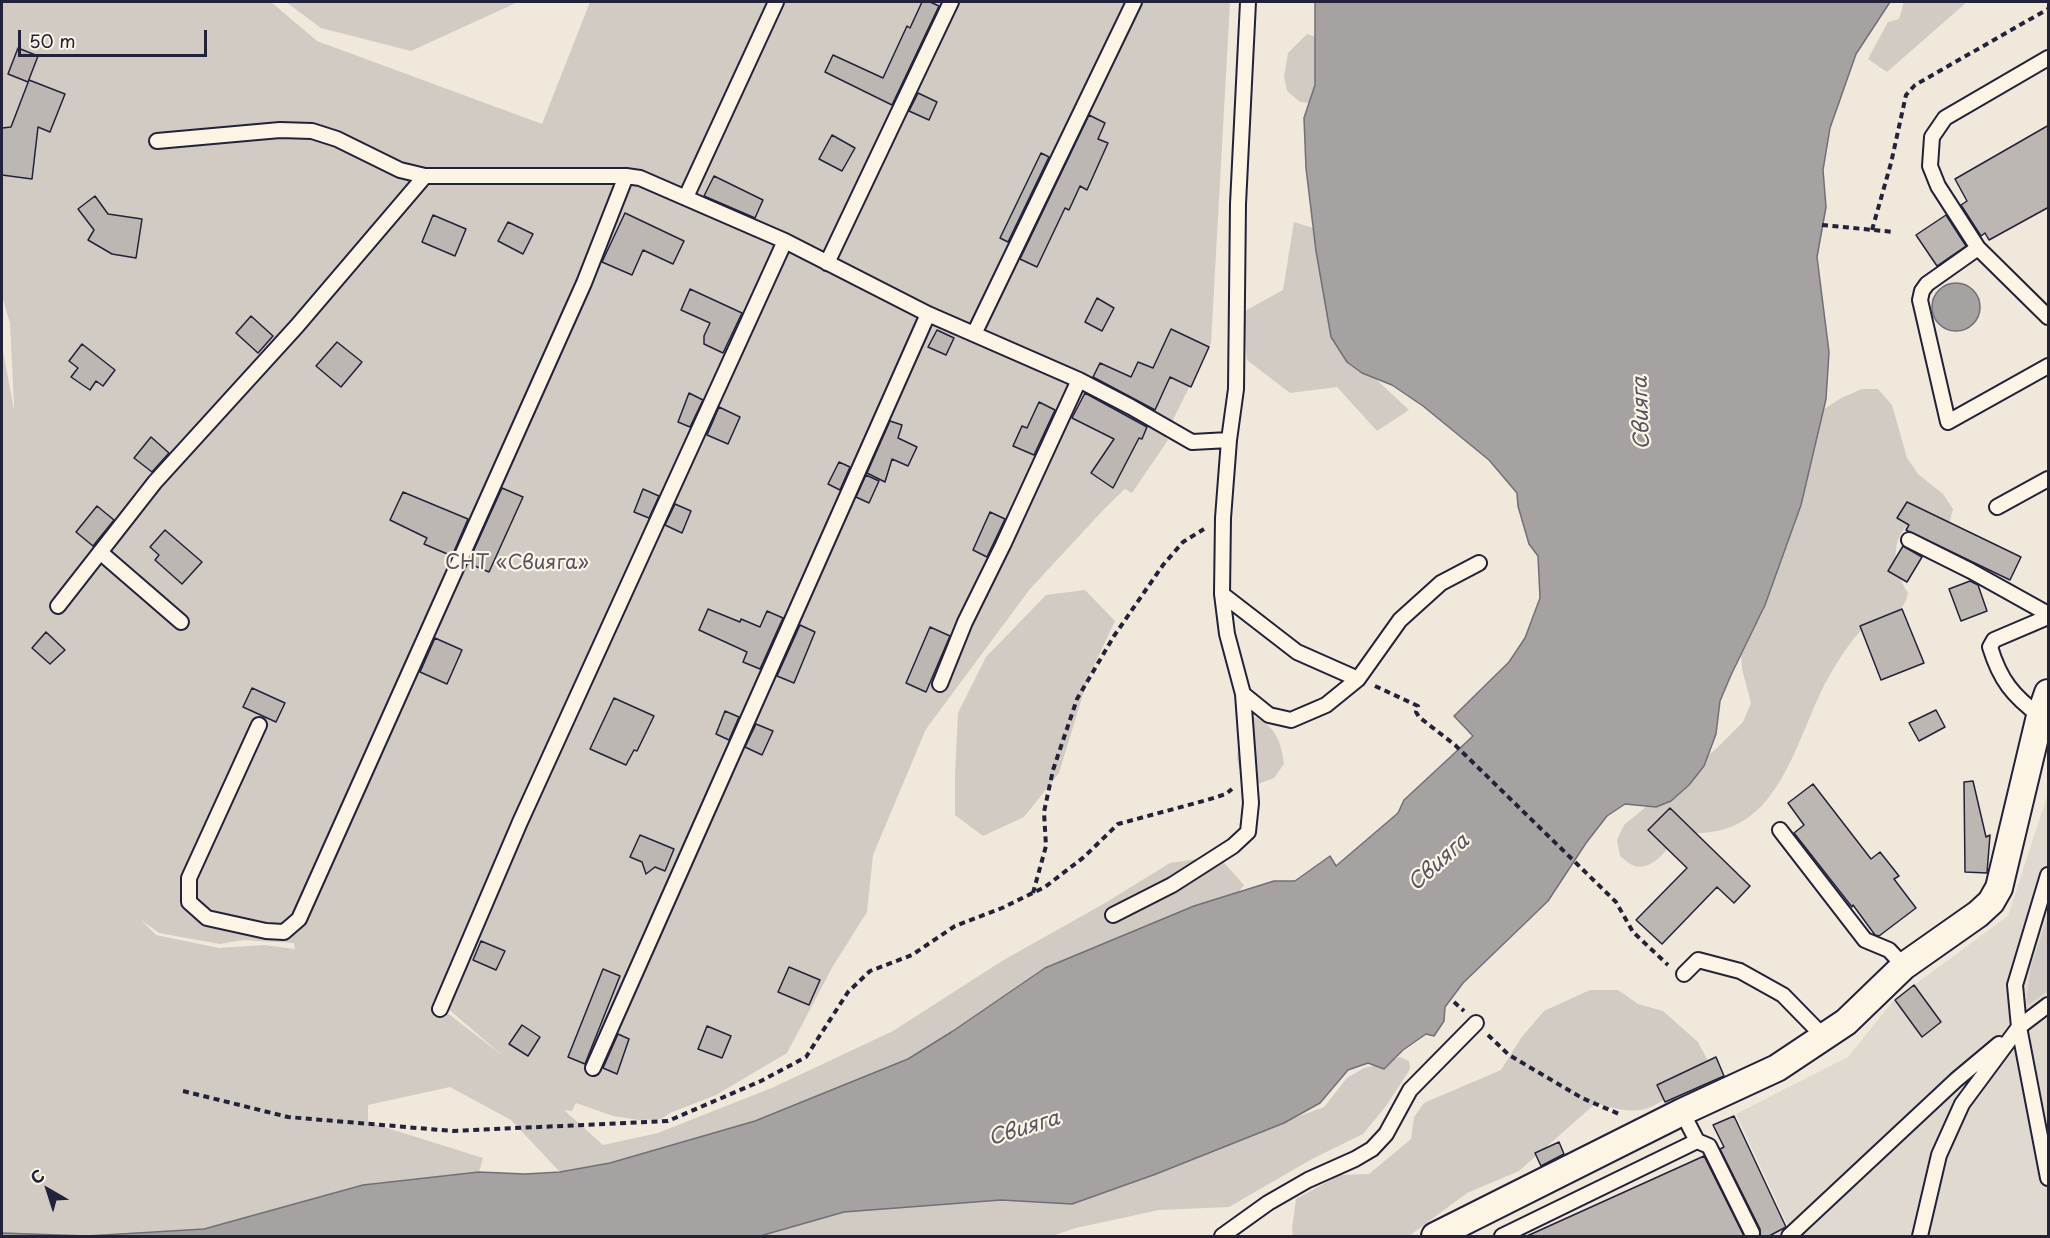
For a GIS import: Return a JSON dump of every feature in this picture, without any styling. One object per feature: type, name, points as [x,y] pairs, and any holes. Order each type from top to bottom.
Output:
[{"type":"street","points":[[1435,1236],[1682,1112],[1777,1068],[1846,1022],[1904,966],[1978,914],[1991,902],[1999,888],[2044,705]]},
{"type":"lane","points":[[686,196],[776,2]]},
{"type":"lane","points":[[827,263],[951,2]]},
{"type":"lane","points":[[974,334],[1134,2]]},
{"type":"lane","points":[[1113,915],[1172,885],[1233,846],[1248,832],[1251,803],[1243,694],[1227,634],[1222,594],[1223,518],[1229,440],[1236,389],[1238,204],[1248,2]]},
{"type":"lane","points":[[2049,58],[1945,118],[1932,137],[1930,166],[1938,186],[1978,248],[2049,316]]},
{"type":"lane","points":[[157,141],[280,130],[312,131],[337,139],[400,170],[425,176],[626,176],[640,178],[686,196],[785,241],[928,314],[1078,380],[1192,442],[1229,440]]},
{"type":"lane","points":[[58,606],[155,482],[297,326],[425,176]]},
{"type":"lane","points":[[259,725],[189,878],[189,902],[207,918],[266,931],[284,932],[299,919],[584,283],[626,176]]},
{"type":"lane","points":[[440,1009],[520,822],[785,241]]},
{"type":"lane","points":[[1978,248],[1927,284],[1920,300],[1948,422],[2049,366]]},
{"type":"lane","points":[[593,1068],[928,314]]},
{"type":"lane","points":[[940,684],[965,622],[1003,545],[1078,380]]},
{"type":"lane","points":[[1997,507],[2049,479]]},
{"type":"lane","points":[[1909,540],[1971,571],[2049,616]]},
{"type":"lane","points":[[100,552],[182,622]]},
{"type":"lane","points":[[1243,694],[1269,715],[1291,720],[1326,705],[1358,679],[1400,620],[1441,583],[1479,564]]},
{"type":"lane","points":[[1222,594],[1297,652],[1358,679]]},
{"type":"lane","points":[[2044,705],[2021,702],[2007,687],[1995,664],[1990,647],[1994,640],[2049,616]]},
{"type":"lane","points":[[1780,830],[1865,940],[1889,950],[1904,966]]},
{"type":"lane","points":[[2049,875],[2015,985],[2019,1027],[2049,1178]]},
{"type":"lane","points":[[1684,974],[1698,960],[1740,971],[1783,995],[1825,1038]]},
{"type":"lane","points":[[1790,1236],[1956,1080],[2049,1005]]},
{"type":"lane","points":[[1222,1236],[1268,1203],[1308,1180],[1372,1149],[1386,1134],[1410,1090],[1476,1023]]},
{"type":"lane","points":[[1920,1236],[1939,1155],[1962,1104],[2019,1027]]},
{"type":"lane","points":[[1682,1112],[1697,1141],[1709,1146],[1752,1233]]},
{"type":"lane","points":[[1502,1236],[1697,1141]]},
{"type":"path","points":[[1822,225],[1894,232]]},
{"type":"path","points":[[1032,894],[1046,846],[1044,812],[1053,770],[1077,699],[1114,636],[1163,565],[1183,542],[1223,518]]},
{"type":"path","points":[[1358,679],[1418,706],[1416,712],[1419,717],[1455,745],[1616,902],[1633,932],[1663,962],[1684,974]]},
{"type":"path","points":[[183,1091],[288,1117],[453,1131],[668,1121],[761,1080],[806,1057],[848,992],[870,971],[912,955],[955,926],[1002,909],[1045,887],[1084,857],[1118,824],[1226,794],[1249,775]]},
{"type":"path","points":[[1476,1023],[1509,1055],[1582,1098],[1615,1114],[1627,1114]]},
{"type":"shaded area","points":[[2048,793],[2048,1236],[1769,1236],[1788,1226],[1736,1114],[1848,1057],[1894,1000],[2008,916]]},
{"type":"green space","name":"СНТ «Свияга»","points":[[2,2],[271,2],[317,41],[542,124],[590,2],[1230,2],[1211,343],[1165,436],[1168,440],[1132,493],[1125,489],[1030,589],[926,729],[873,855],[867,912],[833,966],[787,1053],[716,1095],[670,1113],[661,1119],[639,1120],[613,1116],[576,1103],[572,1111],[564,1110],[603,1145],[658,1133],[774,1087],[893,1031],[1002,961],[1170,863],[1218,856],[1244,885],[1238,893],[1194,906],[1045,968],[908,1059],[755,1121],[610,1163],[560,1172],[511,1120],[450,1087],[368,1105],[368,1122],[483,1158],[479,1172],[363,1185],[204,1229],[87,1236],[2,1233],[2,346],[14,410],[14,405],[10,323],[2,296]],"holes":[[[140,919],[159,933],[220,944],[243,940],[294,943],[295,949],[264,945],[219,948],[156,935]],[[437,1005],[446,1007],[503,1056]]]},
{"type":"green space","points":[[286,2],[518,2],[411,51],[321,28]]},
{"type":"green space","points":[[1904,2],[1967,2],[1887,72],[1868,59],[1888,22],[1899,19]]},
{"type":"green space","points":[[1307,34],[1316,37],[1324,51],[1311,103],[1300,102],[1287,91],[1284,77],[1288,53]]},
{"type":"green space","points":[[1294,222],[1313,228],[1337,277],[1365,369],[1409,410],[1377,431],[1337,387],[1290,393],[1247,360],[1243,312],[1283,290]]},
{"type":"green space","points":[[1862,389],[1878,389],[1892,405],[1907,458],[1918,474],[1943,494],[1953,509],[1950,521],[1940,525],[1914,520],[1900,536],[1896,564],[1908,593],[1905,601],[1896,612],[1864,628],[1847,647],[1822,689],[1786,770],[1773,792],[1757,811],[1737,824],[1713,832],[1683,832],[1655,861],[1640,867],[1632,865],[1620,856],[1617,840],[1624,825],[1717,748],[1743,722],[1751,703],[1742,669],[1740,636],[1806,421],[1841,398]]},
{"type":"green space","points":[[1085,590],[1115,621],[1088,678],[1059,773],[1024,817],[983,836],[955,815],[958,713],[986,657],[1046,595]]},
{"type":"green space","points":[[1254,717],[1268,725],[1276,736],[1284,764],[1274,778],[1255,785],[1239,769],[1237,757],[1241,730]]},
{"type":"green space","points":[[2048,916],[2048,991],[2028,1005],[2026,1002],[2031,966]]},
{"type":"green space","points":[[1590,990],[1618,990],[1638,1004],[1663,1011],[1698,1042],[1709,1063],[1671,1095],[1648,1108],[1628,1110],[1596,1103],[1519,1171],[1467,1193],[1409,1236],[1293,1236],[1296,1199],[1340,1175],[1369,1174],[1411,1139],[1414,1117],[1424,1103],[1501,1070],[1521,1038],[1544,1011]]},
{"type":"green space","points":[[1400,1057],[1409,1061],[1410,1068],[1386,1106],[1363,1134],[1312,1159],[1229,1207],[1159,1210],[1076,1228],[1052,1236],[715,1236],[811,1210],[1208,1150],[1324,1107],[1347,1078],[1364,1068]]},
{"type":"water","name":"Свияга","points":[[1315,2],[1890,2],[1856,54],[1830,128],[1823,170],[1826,207],[1817,257],[1829,352],[1826,399],[1801,505],[1765,605],[1720,701],[1716,734],[1704,766],[1689,785],[1671,801],[1656,807],[1625,804],[1607,816],[1586,843],[1548,901],[1463,983],[1445,1007],[1444,1021],[1434,1036],[1426,1034],[1403,1050],[1384,1069],[1368,1063],[1348,1070],[1320,1103],[1284,1123],[1156,1174],[1072,1204],[1001,1200],[844,1212],[760,1236],[87,1236],[204,1229],[363,1185],[479,1172],[525,1174],[560,1172],[610,1163],[755,1121],[908,1059],[1045,968],[1194,906],[1274,881],[1295,881],[1330,856],[1336,866],[1398,813],[1404,800],[1473,736],[1454,716],[1509,662],[1525,638],[1540,598],[1538,556],[1529,544],[1518,506],[1517,493],[1489,460],[1423,406],[1392,385],[1362,373],[1347,362],[1331,337],[1316,251],[1306,168],[1304,118],[1315,85]]},
{"type":"water","points":[[1951,283],[1961,283],[1973,290],[1980,302],[1980,312],[1973,324],[1961,331],[1951,331],[1936,320],[1932,312],[1932,302],[1943,287]]},
{"type":"water","points":[[2,1233],[87,1236],[2,1236]]},
{"type":"building","points":[[922,2],[930,2],[939,6],[892,105],[825,72],[833,55],[883,78],[907,26],[910,28]]},
{"type":"building","points":[[18,48],[38,56],[28,82],[8,74]]},
{"type":"building","points":[[29,80],[65,94],[50,132],[38,127],[32,179],[2,175],[2,128],[11,127]]},
{"type":"building","points":[[918,93],[937,102],[929,120],[909,111]]},
{"type":"building","points":[[1089,115],[1105,123],[1098,139],[1108,143],[1087,190],[1080,186],[1069,210],[1065,208],[1037,267],[1020,259]]},
{"type":"building","points":[[2049,125],[2049,207],[1989,240],[1985,233],[1981,236],[1961,205],[1967,201],[1955,179]]},
{"type":"building","points":[[832,135],[855,148],[842,171],[819,159]]},
{"type":"building","points":[[1041,153],[1049,157],[1008,242],[1000,238]]},
{"type":"building","points":[[714,176],[763,200],[755,218],[704,196]]},
{"type":"building","points":[[95,196],[108,214],[142,219],[136,258],[112,254],[88,240],[94,230],[78,209]]},
{"type":"building","points":[[625,213],[684,241],[673,264],[643,250],[632,275],[602,262]]},
{"type":"building","points":[[433,215],[466,229],[455,256],[422,242]]},
{"type":"building","points":[[1946,215],[1966,246],[1937,266],[1916,235]]},
{"type":"building","points":[[508,222],[533,234],[523,254],[498,241]]},
{"type":"building","points":[[690,289],[742,313],[723,353],[704,344],[704,336],[710,323],[681,310]]},
{"type":"building","points":[[1097,298],[1114,308],[1102,331],[1085,322]]},
{"type":"building","points":[[251,316],[273,336],[258,353],[236,333]]},
{"type":"building","points":[[1171,329],[1209,347],[1191,387],[1170,377],[1155,410],[1093,377],[1100,363],[1131,377],[1138,362],[1153,368]]},
{"type":"building","points":[[937,330],[954,338],[946,355],[928,347]]},
{"type":"building","points":[[337,342],[362,362],[341,387],[316,366]]},
{"type":"building","points":[[82,344],[115,370],[103,386],[96,381],[90,390],[71,377],[78,368],[69,361]]},
{"type":"building","points":[[689,393],[703,400],[690,427],[678,422]]},
{"type":"building","points":[[1085,393],[1147,427],[1113,488],[1091,473],[1114,439],[1072,418]]},
{"type":"building","points":[[1039,402],[1055,410],[1034,455],[1013,446],[1022,426],[1027,428]]},
{"type":"building","points":[[719,407],[740,417],[728,444],[707,435]]},
{"type":"building","points":[[890,421],[902,425],[898,438],[917,447],[908,466],[892,459],[885,482],[867,473]]},
{"type":"building","points":[[151,437],[169,453],[152,472],[134,458]]},
{"type":"building","points":[[839,462],[850,467],[840,490],[828,484]]},
{"type":"building","points":[[866,475],[879,481],[869,503],[856,497]]},
{"type":"building","points":[[502,488],[523,497],[489,572],[468,563]]},
{"type":"building","points":[[643,489],[659,496],[649,518],[634,512]]},
{"type":"building","points":[[403,492],[468,519],[452,556],[424,544],[427,538],[390,520]]},
{"type":"building","points":[[1907,502],[2021,557],[2010,580],[1906,530],[1909,525],[1897,518]]},
{"type":"building","points":[[675,504],[691,511],[682,533],[665,525]]},
{"type":"building","points":[[97,506],[114,520],[93,546],[76,532]]},
{"type":"building","points":[[990,512],[1005,519],[987,557],[973,550]]},
{"type":"building","points":[[165,530],[202,562],[182,584],[155,560],[159,555],[150,547]]},
{"type":"building","points":[[1903,546],[1922,557],[1907,582],[1888,571]]},
{"type":"building","points":[[1970,581],[1978,585],[1987,611],[1961,621],[1949,589]]},
{"type":"building","points":[[708,609],[740,622],[741,619],[760,627],[767,611],[783,618],[760,669],[743,662],[747,652],[699,630]]},
{"type":"building","points":[[1902,609],[1924,663],[1881,680],[1860,626]]},
{"type":"building","points":[[800,625],[815,632],[794,683],[777,676]]},
{"type":"building","points":[[930,627],[950,636],[926,692],[906,683]]},
{"type":"building","points":[[46,632],[65,650],[50,664],[32,648]]},
{"type":"building","points":[[435,638],[462,650],[447,684],[420,672]]},
{"type":"building","points":[[252,688],[285,703],[276,722],[243,707]]},
{"type":"building","points":[[614,698],[654,716],[637,751],[634,750],[626,765],[590,749]]},
{"type":"building","points":[[1936,710],[1945,727],[1919,741],[1909,723]]},
{"type":"building","points":[[725,711],[739,717],[729,740],[716,734]]},
{"type":"building","points":[[756,724],[773,731],[762,755],[745,747]]},
{"type":"building","points":[[1973,781],[1986,837],[1990,835],[1987,873],[1965,872],[1964,782]]},
{"type":"building","points":[[1813,784],[1871,859],[1880,852],[1899,876],[1894,879],[1916,908],[1879,936],[1875,935],[1794,833],[1804,825],[1788,803]]},
{"type":"building","points":[[1670,808],[1750,886],[1734,903],[1717,887],[1662,944],[1636,920],[1687,868],[1648,830]]},
{"type":"building","points":[[640,835],[674,849],[665,871],[655,867],[646,874],[642,862],[630,857]]},
{"type":"building","points":[[481,941],[505,951],[496,970],[473,960]]},
{"type":"building","points":[[789,967],[820,980],[809,1005],[778,992]]},
{"type":"building","points":[[603,969],[620,976],[585,1064],[568,1057]]},
{"type":"building","points":[[1914,985],[1941,1022],[1922,1037],[1895,1000]]},
{"type":"building","points":[[522,1025],[540,1037],[528,1056],[509,1044]]},
{"type":"building","points":[[707,1026],[731,1036],[722,1058],[698,1049]]},
{"type":"building","points":[[618,1034],[629,1039],[617,1074],[603,1068]]},
{"type":"building","points":[[1716,1057],[1724,1076],[1665,1102],[1657,1085]]},
{"type":"building","points":[[1734,1116],[1786,1227],[1769,1236],[1760,1236],[1760,1229],[1720,1149],[1724,1147],[1713,1125]]},
{"type":"building","points":[[1559,1142],[1564,1154],[1541,1166],[1535,1153]]},
{"type":"building","points":[[1704,1156],[1744,1236],[1527,1236]]}]
